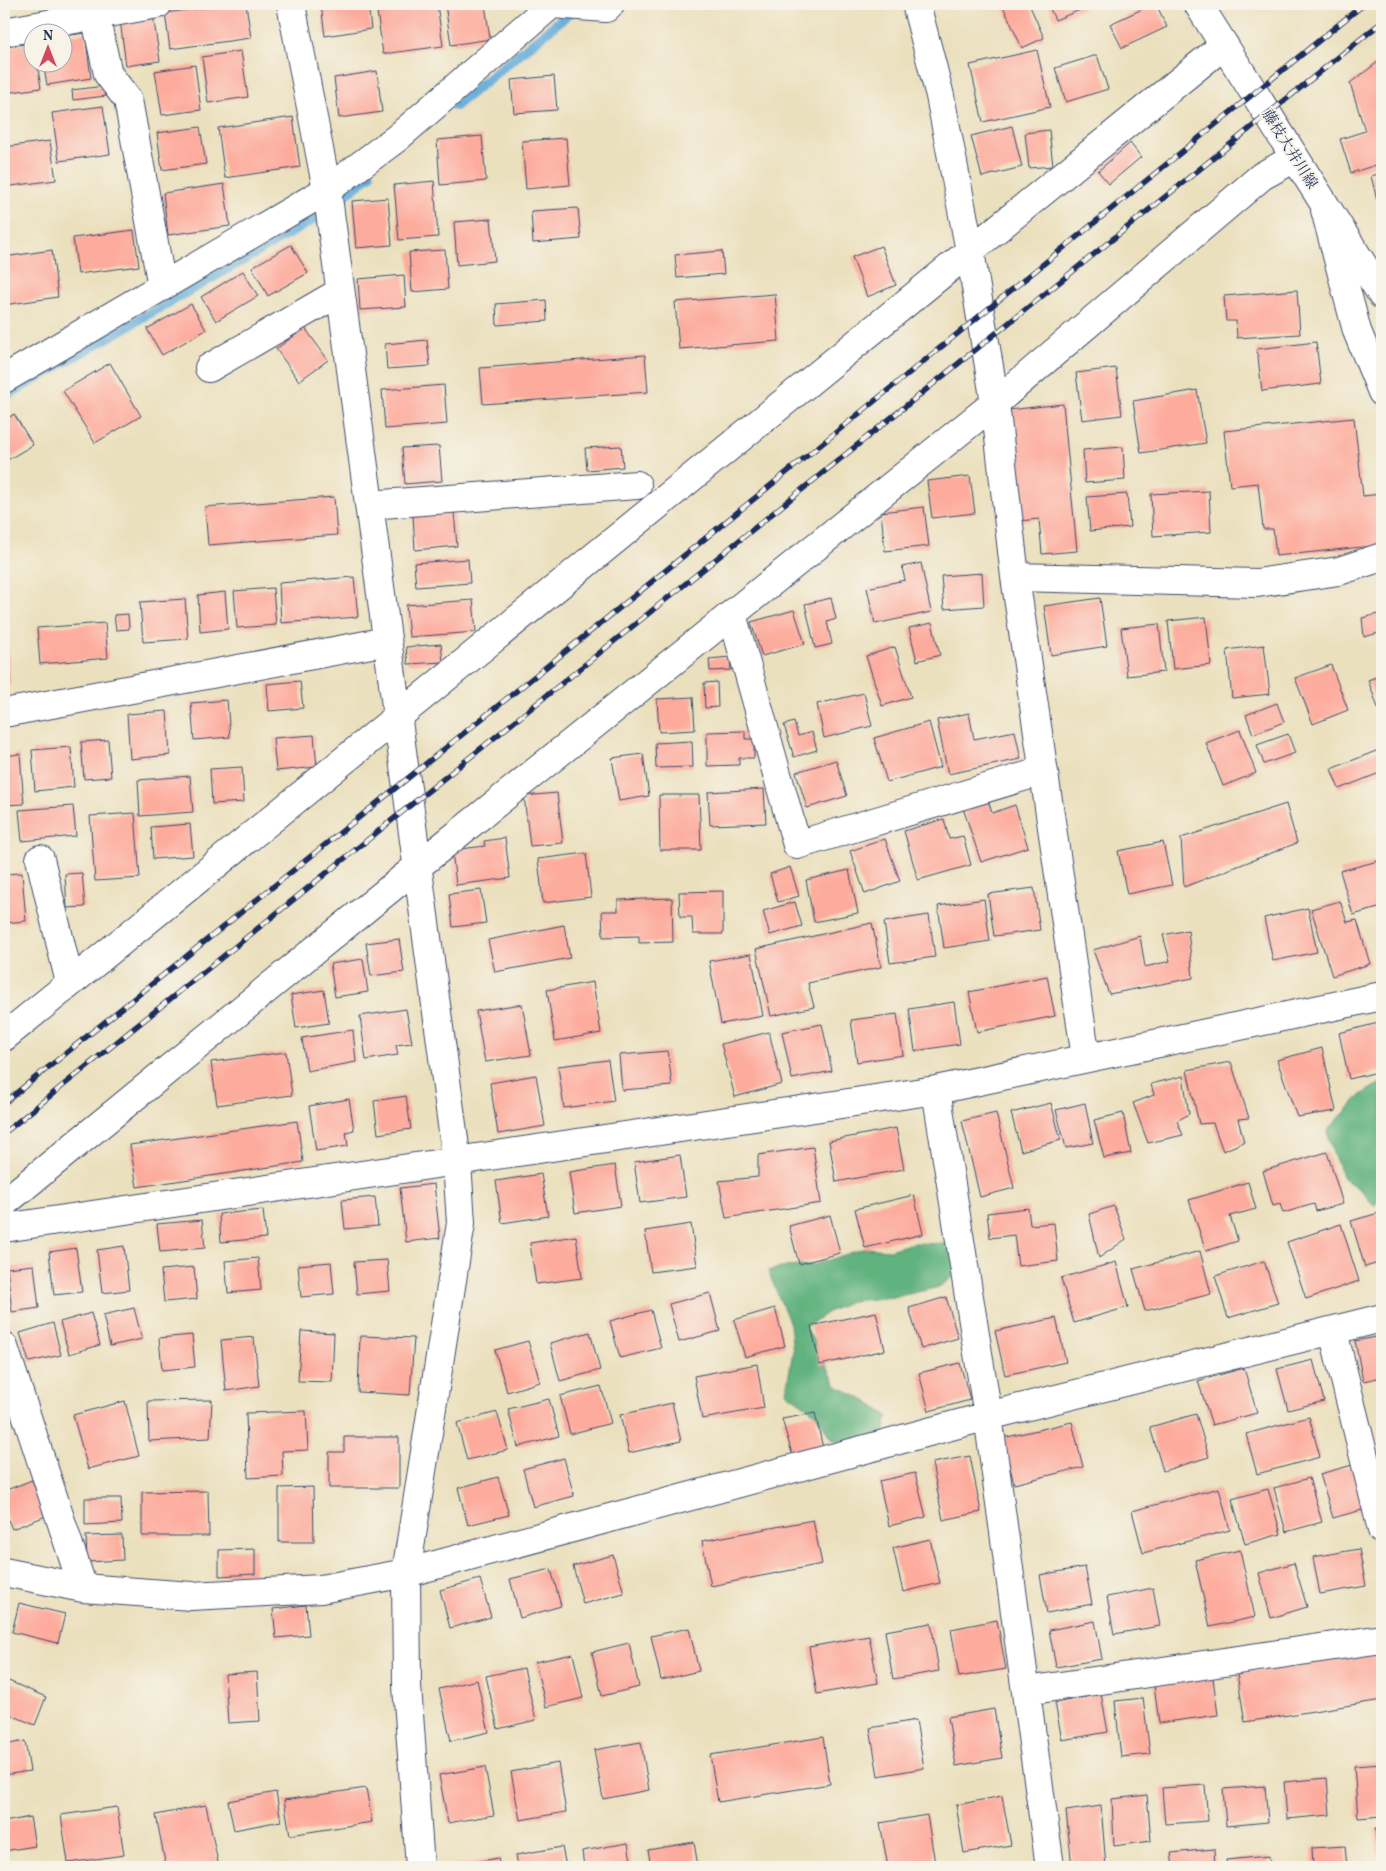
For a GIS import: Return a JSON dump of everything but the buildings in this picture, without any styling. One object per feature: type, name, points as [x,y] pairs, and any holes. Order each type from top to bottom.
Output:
[{"type":"street","points":[[4,32],[158,4]]},
{"type":"street","points":[[291,4],[327,190],[457,1162],[462,1223],[406,1573],[407,1686],[420,1867]]},
{"type":"street","points":[[4,379],[327,190],[397,138],[552,4],[608,6]]},
{"type":"street","points":[[916,4],[940,96],[970,251],[995,403],[1015,577],[1086,1058]]},
{"type":"street","name":"藤枝大井川線","points":[[1198,4],[1382,295]]},
{"type":"street","points":[[95,15],[108,74],[128,100],[162,286]]},
{"type":"street","points":[[4,1037],[1224,44]]},
{"type":"street","points":[[4,1203],[418,866],[995,403],[1262,176],[1295,158]]},
{"type":"street","points":[[1322,200],[1358,331],[1382,392]]},
{"type":"street","points":[[209,368],[340,292]]},
{"type":"street","points":[[369,505],[637,485]]},
{"type":"street","points":[[1015,577],[1257,583],[1340,571],[1382,557]]},
{"type":"street","points":[[732,614],[797,845],[1043,771]]},
{"type":"street","points":[[4,713],[387,641]]},
{"type":"street","points":[[40,859],[70,983]]},
{"type":"street","points":[[4,1228],[936,1090],[1382,996]]},
{"type":"street","points":[[936,1090],[988,1416],[1050,1867]]},
{"type":"street","points":[[4,1572],[83,1588],[191,1596],[321,1589],[406,1573],[988,1416],[1382,1318]]},
{"type":"street","points":[[1332,1331],[1382,1530]]},
{"type":"street","points":[[4,1347],[83,1588]]},
{"type":"street","points":[[1026,1691],[1382,1639]]},
{"type":"green space","points":[[1382,1082],[1382,1196],[1374,1206],[1362,1191],[1343,1178],[1327,1131],[1362,1094]]},
{"type":"green space","points":[[913,1243],[947,1244],[960,1270],[940,1287],[894,1297],[852,1301],[828,1312],[806,1327],[837,1386],[866,1401],[888,1416],[883,1437],[850,1445],[833,1440],[815,1413],[786,1392],[793,1351],[790,1324],[768,1271],[786,1267],[814,1265],[865,1248],[889,1250]]},
{"type":"waterway","points":[[455,106],[572,11]]},
{"type":"waterway","points":[[4,397],[318,217],[370,175]]},
{"type":"railway","points":[[4,1103],[612,614],[1364,4]]},
{"type":"railway","points":[[4,1133],[1382,22]]}]
